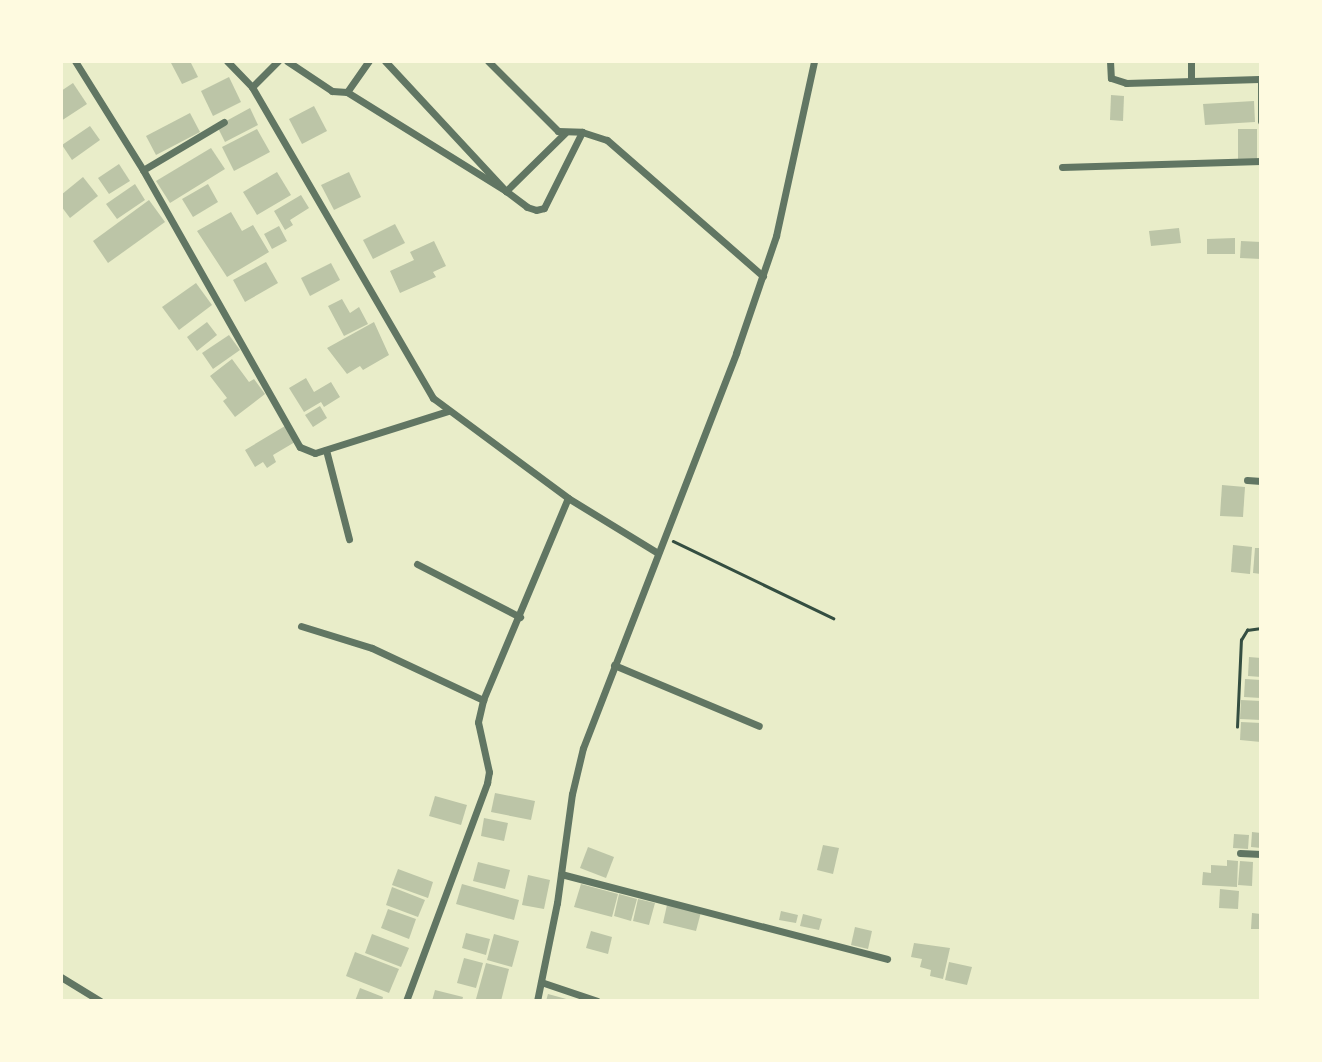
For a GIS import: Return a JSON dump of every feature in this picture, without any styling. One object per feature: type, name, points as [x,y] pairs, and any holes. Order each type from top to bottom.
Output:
[{"type":"street","points":[[75,61],[143,170],[295,441],[310,453],[326,450],[448,411]]},
{"type":"street","points":[[227,61],[252,87],[433,398],[568,498],[656,552]]},
{"type":"street","points":[[252,87],[278,61]]},
{"type":"street","points":[[287,61],[332,91],[347,92],[506,191],[527,207],[536,210],[544,208],[582,132]]},
{"type":"street","points":[[347,92],[369,61]]},
{"type":"street","points":[[385,61],[506,191]]},
{"type":"street","points":[[488,61],[550,124],[565,133],[582,132],[607,140],[763,276]]},
{"type":"street","points":[[537,1001],[577,771],[614,665],[639,607],[656,552],[706,432],[763,276],[776,236],[814,61]]},
{"type":"street","points":[[1110,61],[1109,71],[1117,82],[1260,79],[1261,121]]},
{"type":"street","points":[[1191,61],[1191,80]]},
{"type":"street","points":[[143,170],[225,122]]},
{"type":"street","points":[[506,191],[565,133]]},
{"type":"street","points":[[1062,167],[1261,161]]},
{"type":"street","points":[[326,450],[349,539]]},
{"type":"street","points":[[1247,480],[1261,481]]},
{"type":"street","points":[[406,1001],[487,783],[489,772],[478,722],[483,700],[568,498]]},
{"type":"street","points":[[416,564],[520,617]]},
{"type":"street","points":[[301,626],[372,648],[483,700]]},
{"type":"street","points":[[614,665],[759,726]]},
{"type":"street","points":[[1240,853],[1261,854]]},
{"type":"street","points":[[561,874],[887,959]]},
{"type":"street","points":[[61,977],[100,1001]]},
{"type":"street","points":[[541,982],[597,1001]]},
{"type":"path","points":[[664,536],[834,618]]},
{"type":"path","points":[[1237,727],[1241,640],[1247,630],[1261,628]]},
{"type":"building","points":[[170,61],[190,61],[198,77],[182,84]]},
{"type":"building","points":[[229,77],[241,102],[213,116],[201,91]]},
{"type":"building","points":[[73,83],[87,104],[61,121],[61,91]]},
{"type":"building","points":[[1111,95],[1124,96],[1123,121],[1110,120]]},
{"type":"building","points":[[1254,101],[1255,122],[1205,125],[1203,104]]},
{"type":"building","points":[[314,106],[327,131],[302,144],[289,119]]},
{"type":"building","points":[[250,108],[258,125],[225,142],[217,126]]},
{"type":"building","points":[[190,113],[200,132],[156,155],[146,136]]},
{"type":"building","points":[[90,126],[100,140],[72,160],[62,145]]},
{"type":"building","points":[[257,129],[270,152],[234,171],[222,147]]},
{"type":"building","points":[[1238,129],[1257,129],[1257,159],[1238,159]]},
{"type":"building","points":[[211,148],[225,169],[170,203],[156,181]]},
{"type":"building","points":[[119,164],[130,181],[109,194],[98,178]]},
{"type":"building","points":[[277,172],[291,195],[257,215],[243,192]]},
{"type":"building","points":[[349,172],[361,197],[334,210],[321,185]]},
{"type":"building","points":[[83,177],[98,196],[70,218],[61,206],[61,195]]},
{"type":"building","points":[[135,184],[145,200],[117,219],[106,204]]},
{"type":"building","points":[[208,184],[218,202],[193,217],[182,199]]},
{"type":"building","points":[[301,195],[309,208],[290,220],[293,225],[285,230],[274,211]]},
{"type":"building","points":[[149,200],[165,222],[108,263],[93,241]]},
{"type":"building","points":[[231,212],[242,231],[253,225],[269,252],[227,277],[197,231]]},
{"type":"building","points":[[395,224],[405,243],[373,259],[363,240]]},
{"type":"building","points":[[279,226],[287,241],[272,249],[264,234]]},
{"type":"building","points":[[1179,228],[1181,243],[1151,246],[1149,231]]},
{"type":"building","points":[[1235,238],[1235,254],[1207,254],[1207,239]]},
{"type":"building","points":[[434,241],[446,266],[433,272],[436,277],[400,293],[390,271],[414,260],[410,252]]},
{"type":"building","points":[[1241,241],[1261,242],[1261,259],[1240,258]]},
{"type":"building","points":[[266,262],[278,283],[245,302],[233,280]]},
{"type":"building","points":[[331,263],[340,280],[310,296],[301,278]]},
{"type":"building","points":[[196,283],[212,305],[179,330],[162,307]]},
{"type":"building","points":[[342,299],[350,313],[359,307],[368,324],[344,336],[328,306]]},
{"type":"building","points":[[207,322],[217,335],[197,351],[187,337]]},
{"type":"building","points":[[374,322],[389,355],[363,370],[360,366],[347,374],[327,348]]},
{"type":"building","points":[[229,335],[240,350],[213,369],[202,353]]},
{"type":"building","points":[[232,359],[249,382],[254,379],[265,394],[235,417],[223,401],[227,398],[210,376]]},
{"type":"building","points":[[306,378],[314,392],[331,382],[340,397],[324,407],[321,402],[304,412],[289,388]]},
{"type":"building","points":[[320,406],[327,418],[313,427],[305,415]]},
{"type":"building","points":[[285,426],[295,442],[273,455],[276,462],[267,468],[263,462],[255,467],[245,450]]},
{"type":"building","points":[[1222,485],[1245,487],[1243,517],[1220,516]]},
{"type":"building","points":[[1233,545],[1252,547],[1250,574],[1231,572]]},
{"type":"building","points":[[1255,548],[1261,548],[1261,574],[1253,573]]},
{"type":"building","points":[[1249,657],[1261,658],[1261,677],[1248,676]]},
{"type":"building","points":[[1245,679],[1261,680],[1261,698],[1244,697]]},
{"type":"building","points":[[1241,700],[1261,701],[1261,720],[1240,719]]},
{"type":"building","points":[[1241,722],[1261,723],[1261,742],[1240,740]]},
{"type":"building","points":[[495,793],[535,801],[531,820],[491,812]]},
{"type":"building","points":[[435,796],[467,805],[461,825],[429,816]]},
{"type":"building","points":[[484,818],[508,823],[504,841],[481,836]]},
{"type":"building","points":[[1252,832],[1261,833],[1261,848],[1251,847]]},
{"type":"building","points":[[1234,834],[1249,835],[1248,849],[1233,848]]},
{"type":"building","points":[[823,845],[839,848],[833,874],[817,870]]},
{"type":"building","points":[[588,847],[614,857],[606,878],[580,868]]},
{"type":"building","points":[[1227,860],[1238,861],[1237,887],[1202,885],[1203,872],[1211,873],[1211,865],[1227,866]]},
{"type":"building","points":[[1240,861],[1253,862],[1252,886],[1238,885]]},
{"type":"building","points":[[478,862],[510,870],[505,889],[473,881]]},
{"type":"building","points":[[398,869],[433,882],[428,898],[392,885]]},
{"type":"building","points":[[528,875],[550,880],[544,909],[522,905]]},
{"type":"building","points":[[462,884],[519,900],[514,920],[456,904]]},
{"type":"building","points":[[581,884],[618,894],[612,917],[574,907]]},
{"type":"building","points":[[392,887],[425,900],[418,917],[386,905]]},
{"type":"building","points":[[1220,889],[1239,891],[1238,909],[1219,908]]},
{"type":"building","points":[[619,894],[637,899],[631,921],[614,916]]},
{"type":"building","points":[[638,899],[655,903],[649,925],[633,921]]},
{"type":"building","points":[[667,905],[701,912],[696,931],[663,923]]},
{"type":"building","points":[[388,909],[416,919],[409,939],[381,928]]},
{"type":"building","points":[[781,911],[798,915],[796,923],[779,920]]},
{"type":"building","points":[[1252,913],[1261,914],[1261,929],[1251,929]]},
{"type":"building","points":[[803,914],[822,919],[819,930],[800,926]]},
{"type":"building","points":[[855,927],[872,931],[868,949],[851,945]]},
{"type":"building","points":[[591,931],[612,937],[608,954],[586,948]]},
{"type":"building","points":[[466,933],[490,939],[486,955],[462,948]]},
{"type":"building","points":[[372,934],[409,948],[401,967],[365,953]]},
{"type":"building","points":[[494,934],[519,941],[512,967],[487,960]]},
{"type":"building","points":[[914,943],[950,948],[943,979],[930,976],[931,970],[920,967],[922,959],[911,957]]},
{"type":"building","points":[[355,952],[399,969],[389,993],[346,976]]},
{"type":"building","points":[[464,958],[483,963],[476,988],[457,983]]},
{"type":"building","points":[[949,962],[972,967],[967,985],[945,980]]},
{"type":"building","points":[[486,963],[509,969],[501,1001],[476,999]]},
{"type":"building","points":[[360,988],[383,997],[382,1001],[355,1001]]},
{"type":"building","points":[[435,990],[463,997],[462,1001],[432,1001]]},
{"type":"building","points":[[548,994],[570,1000],[570,1001],[546,1001]]}]
